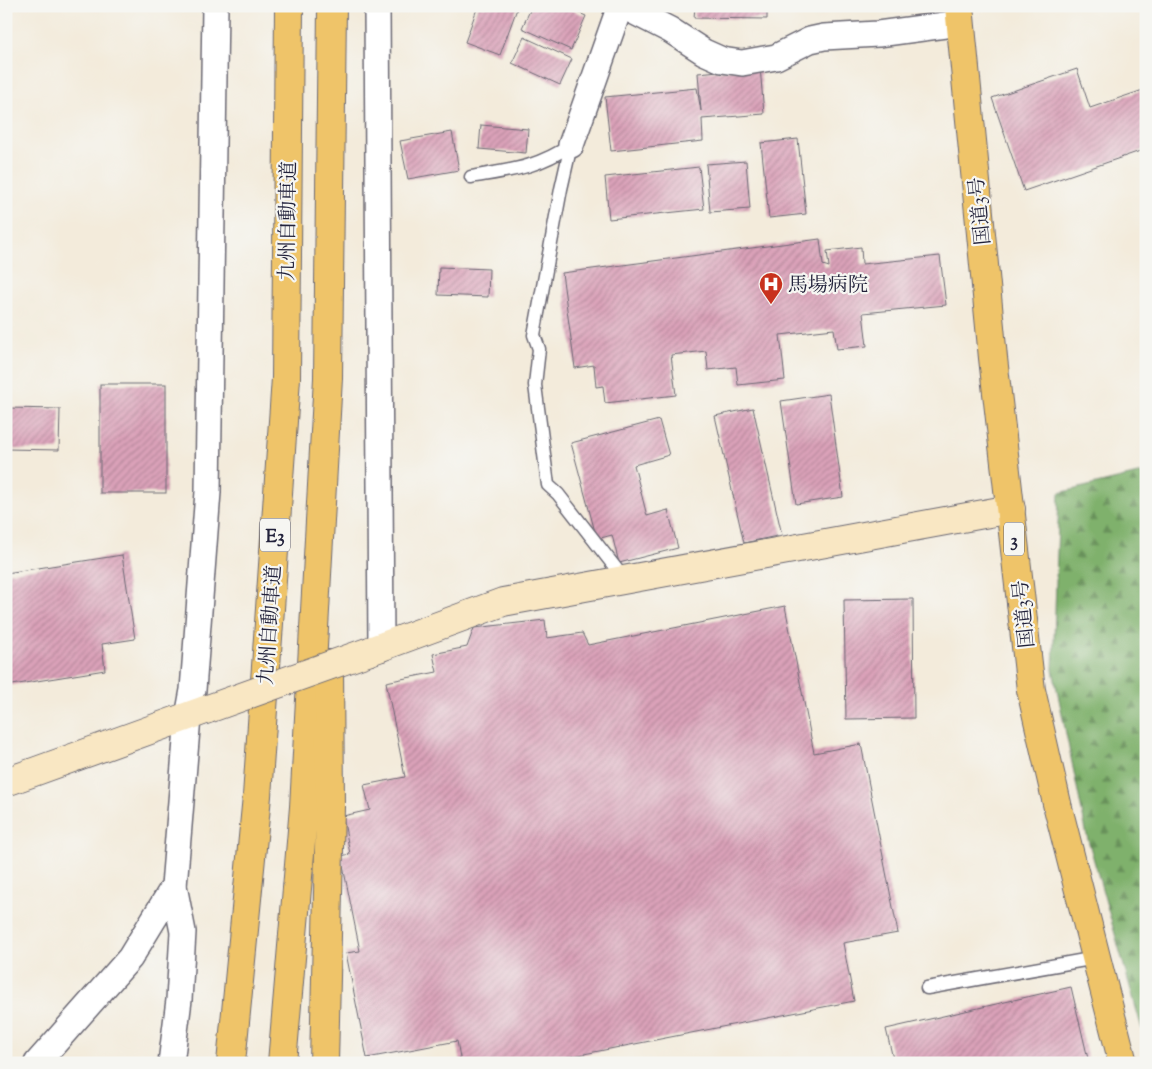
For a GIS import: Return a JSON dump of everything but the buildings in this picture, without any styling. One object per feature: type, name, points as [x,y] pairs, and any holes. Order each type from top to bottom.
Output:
[{"type":"highway","name":"九州自動車道","points":[[230,1063],[257,796],[286,378],[289,6]]},
{"type":"highway","name":"E3","points":[[282,1063],[304,807],[328,378],[332,6]]},
{"type":"highway","name":"国道3号","points":[[960,15],[993,358],[1031,690],[1123,1063]]},
{"type":"highway","points":[[324,1063],[330,807],[328,378]]},
{"type":"street","points":[[171,1063],[179,1000],[182,932],[174,886],[198,713],[193,690],[208,492],[215,6]]},
{"type":"street","points":[[376,6],[376,649]]},
{"type":"street","points":[[572,144],[622,6],[670,30],[704,52],[722,60],[742,63],[776,57],[810,40],[824,37],[878,34],[960,15]]},
{"type":"street","points":[[6,782],[503,602],[1011,510]]},
{"type":"street","points":[[37,1063],[130,958],[174,886]]},
{"type":"lane","points":[[471,177],[535,165],[554,157],[572,144]]},
{"type":"lane","points":[[572,144],[561,189],[534,335],[540,349],[535,385],[548,485],[558,494],[624,580]]},
{"type":"lane","points":[[927,988],[1096,958]]},
{"type":"green space","points":[[1146,472],[1146,1028],[1142,1029],[1087,836],[1053,670],[1059,493]]},
{"type":"place","name":"馬場病院","points":[[771,305]]}]
